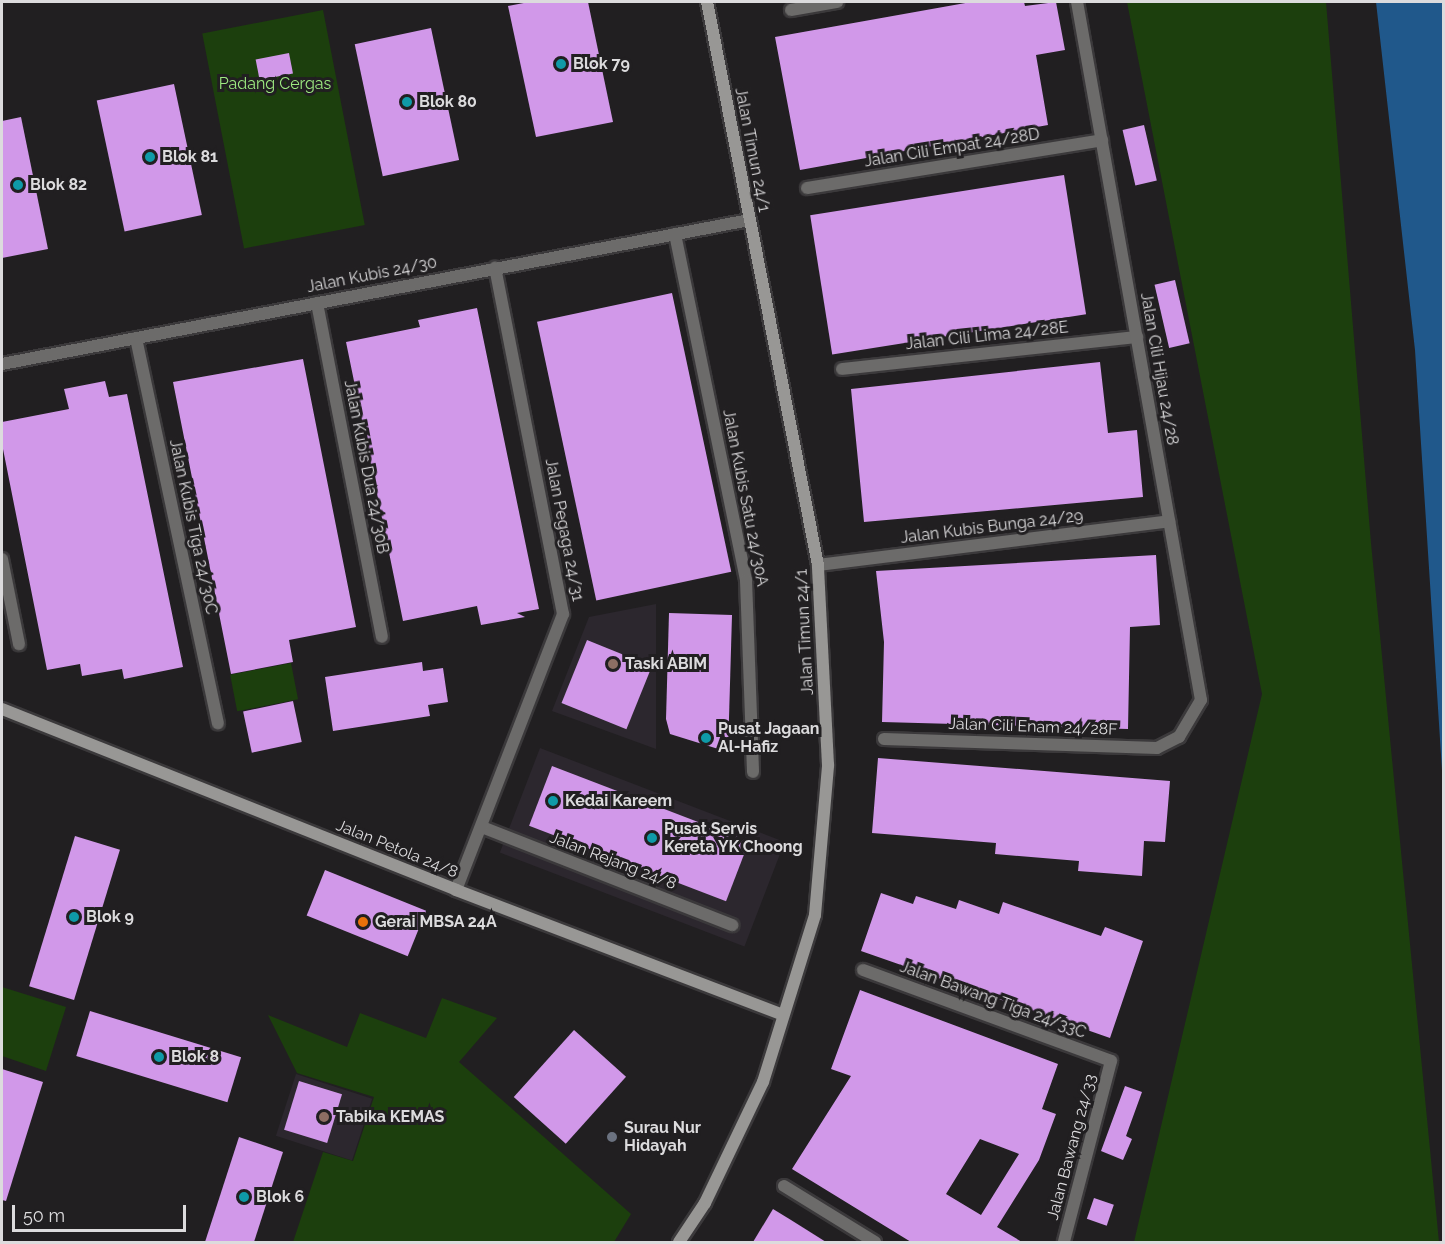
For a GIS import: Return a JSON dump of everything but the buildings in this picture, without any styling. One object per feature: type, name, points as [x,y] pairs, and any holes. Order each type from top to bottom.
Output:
[{"type":"street","name":"Jalan Timun 24/1","points":[[679,1242],[705,1203],[763,1082],[815,915],[828,765],[818,565],[707,2]]},
{"type":"street","points":[[790,10],[837,2]]},
{"type":"street","name":"Jalan Cili Hijau 24/28","points":[[1077,2],[1201,700],[1179,737]]},
{"type":"street","name":"Jalan Cili Empat 24/28D","points":[[807,188],[1102,140]]},
{"type":"street","name":"Jalan Kubis 24/30","points":[[2,364],[749,220]]},
{"type":"street","name":"Jalan Kubis Satu 24/30A","points":[[675,234],[746,580],[753,772]]},
{"type":"street","name":"Jalan Pegaga 24/31","points":[[456,890],[563,614],[495,268]]},
{"type":"street","name":"Jalan Kubis Dua 24/30B","points":[[317,303],[382,637]]},
{"type":"street","name":"Jalan Cili Lima 24/28E","points":[[842,369],[1137,337]]},
{"type":"street","name":"Jalan Kubis Tiga 24/30C","points":[[136,338],[218,723]]},
{"type":"street","name":"Jalan Kubis Bunga 24/29","points":[[818,565],[1169,521]]},
{"type":"street","points":[[2,559],[19,644]]},
{"type":"street","name":"Jalan Petola 24/8","points":[[2,709],[456,890],[783,1015]]},
{"type":"street","name":"Jalan Cili Enam 24/28F","points":[[884,739],[1157,748],[1179,737]]},
{"type":"street","name":"Jalan Rejang 24/8","points":[[482,827],[732,925]]},
{"type":"street","name":"Jalan Bawang Tiga 24/33C","points":[[863,970],[1111,1061]]},
{"type":"street","name":"Jalan Bawang 24/33","points":[[1064,1242],[1111,1061]]},
{"type":"street","points":[[784,1186],[875,1242]]},
{"type":"shaded area","name":"Taski ABIM","points":[[656,604],[656,749],[552,711],[589,617]]},
{"type":"shaded area","points":[[540,748],[785,842],[744,946],[500,853]]},
{"type":"shaded area","name":"Tabika KEMAS","points":[[296,1074],[372,1099],[352,1161],[276,1136]]},
{"type":"green space","points":[[1127,2],[1326,2],[1371,543],[1439,1242],[1134,1242],[1262,694]]},
{"type":"green space","name":"Padang Cergas","points":[[323,10],[365,225],[244,248],[202,33]]},
{"type":"green space","points":[[291,663],[298,699],[237,711],[230,675]]},
{"type":"green space","points":[[2,987],[66,1007],[46,1071],[2,1056]]},
{"type":"green space","points":[[442,998],[497,1018],[459,1062],[631,1214],[614,1242],[293,1242],[323,1152],[353,1161],[374,1097],[297,1073],[268,1015],[347,1047],[360,1013],[426,1038]]},
{"type":"water","points":[[1376,2],[1443,2],[1443,786],[1415,350]]},
{"type":"place","name":"Blok 79","points":[[561,64]]},
{"type":"place","name":"Blok 80","points":[[407,102]]},
{"type":"place","name":"Blok 81","points":[[150,157]]},
{"type":"place","name":"Blok 82","points":[[18,185]]},
{"type":"place","name":"Taski ABIM","points":[[613,664]]},
{"type":"place","name":"Pusat Jagaan Al-Hafiz","points":[[706,738]]},
{"type":"place","name":"Kedai Kareem","points":[[553,801]]},
{"type":"place","name":"Pusat Servis Kereta YK Choong","points":[[652,838]]},
{"type":"place","name":"Blok 9","points":[[74,917]]},
{"type":"place","name":"Gerai MBSA 24A","points":[[363,922]]},
{"type":"place","name":"Blok 8","points":[[159,1057]]},
{"type":"place","name":"Tabika KEMAS","points":[[324,1117]]},
{"type":"place","name":"Surau Nur Hidayah","points":[[612,1137]]},
{"type":"place","name":"Blok 6","points":[[244,1197]]}]
